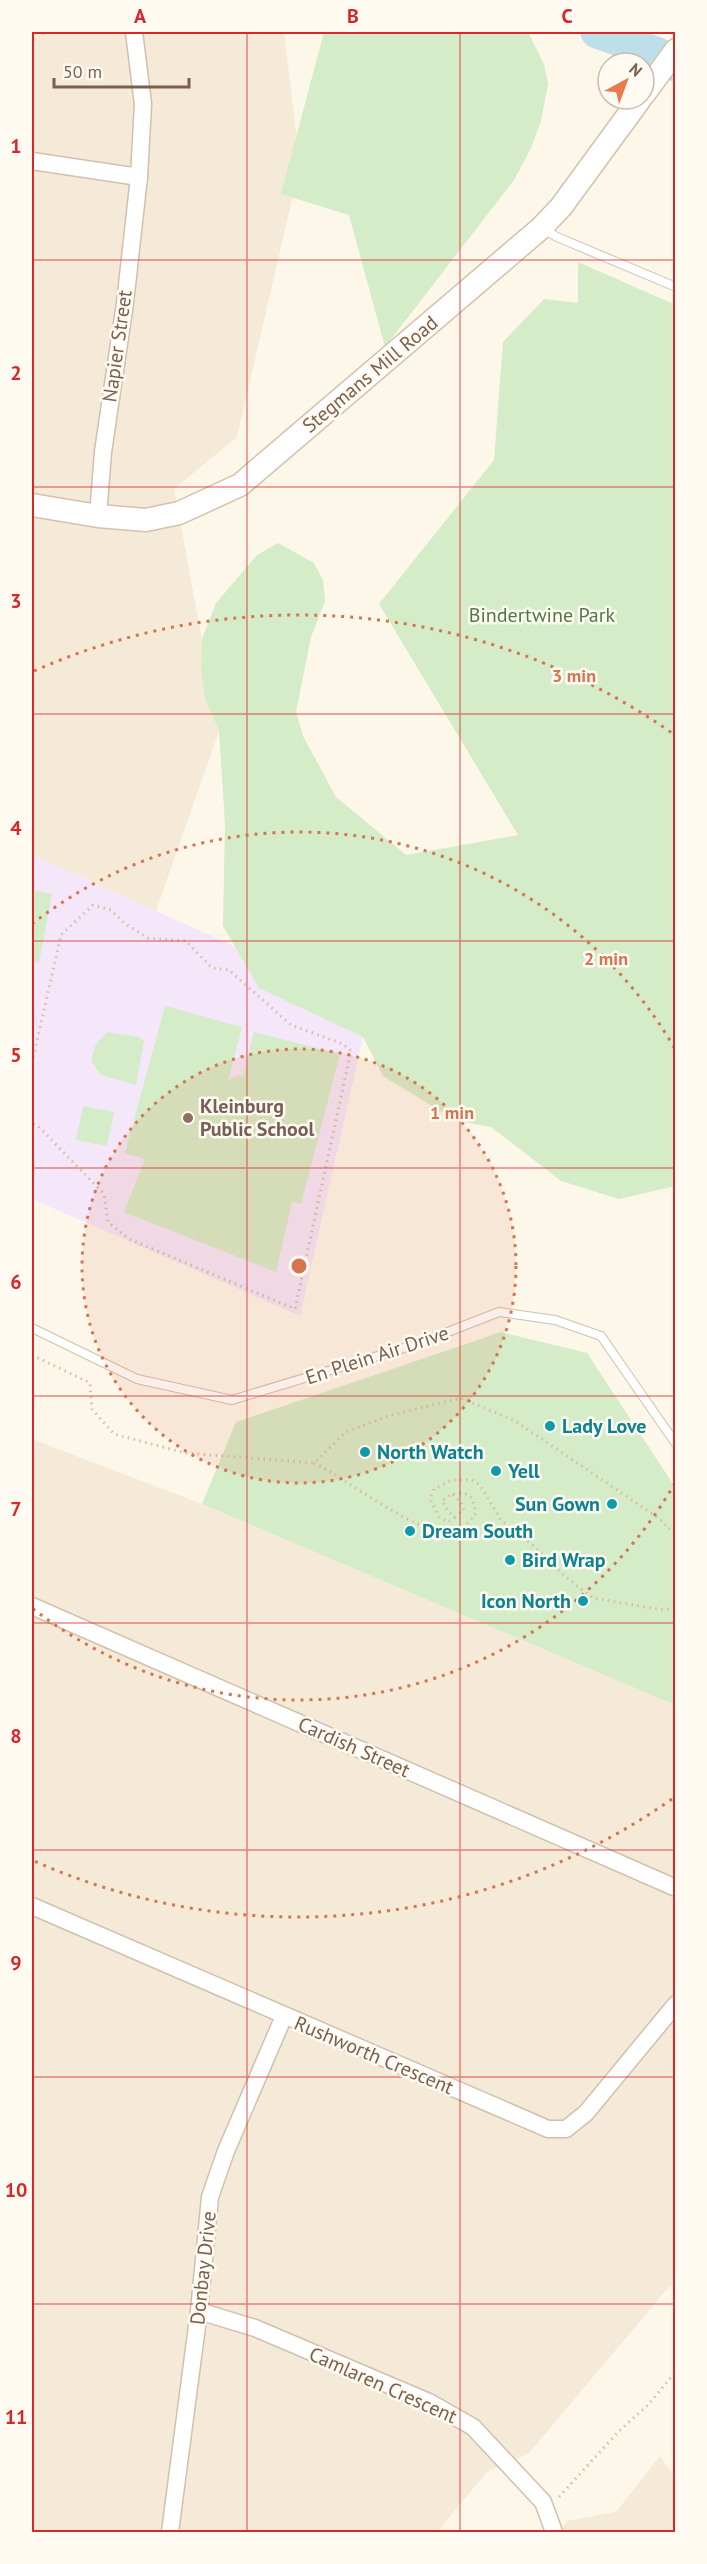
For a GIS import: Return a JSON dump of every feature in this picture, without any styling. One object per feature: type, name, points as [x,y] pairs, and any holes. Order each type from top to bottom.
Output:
[{"type":"street","name":"Napier Street","points":[[98,516],[103,452],[125,303],[139,177],[143,104],[134,32]]},
{"type":"street","points":[[656,77],[675,50]]},
{"type":"street","name":"Stegmans Mill Road","points":[[32,505],[98,516],[146,520],[178,513],[240,485],[542,228],[561,207],[631,111]]},
{"type":"street","points":[[32,161],[139,177]]},
{"type":"street","name":"Cardish Street","points":[[32,1606],[675,1888]]},
{"type":"street","name":"Rushworth Crescent","points":[[32,1906],[548,2129],[566,2129],[586,2113],[675,2004]]},
{"type":"street","name":"Donbay Drive","points":[[170,2532],[199,2311],[210,2198],[226,2151],[284,2016]]},
{"type":"street","name":"Camlaren Crescent","points":[[199,2311],[255,2328],[429,2402],[473,2427],[543,2502],[554,2532]]},
{"type":"lane","points":[[542,228],[557,237],[675,287]]},
{"type":"lane","name":"En Plein Air Drive","points":[[32,1328],[137,1379],[232,1400],[417,1344],[500,1312],[555,1320],[601,1336],[675,1444]]},
{"type":"path","points":[[32,1064],[61,935],[93,905],[111,910],[124,923],[148,938],[186,941],[212,968],[229,970],[291,1025],[342,1044],[351,1052],[295,1309],[129,1239],[108,1222],[104,1194],[37,1125],[32,1124]]},
{"type":"path","points":[[32,1355],[90,1383],[92,1409],[114,1434],[185,1453],[314,1463],[407,1519],[448,1533],[459,1531],[476,1513],[472,1498],[464,1493],[451,1494],[442,1501],[455,1517]]},
{"type":"path","points":[[314,1463],[346,1432],[388,1416],[461,1398],[515,1420],[657,1517],[675,1534]]},
{"type":"path","points":[[451,1494],[461,1502],[464,1510],[448,1522],[439,1517],[430,1499],[434,1489],[452,1480],[472,1480],[480,1485],[501,1520],[593,1598],[664,1611],[675,1607]]},
{"type":"path","points":[[546,2512],[618,2432],[648,2405],[675,2371]]},
{"type":"shaded area","points":[[32,32],[284,32],[300,165],[237,437],[174,489],[219,731],[156,911],[32,855]]},
{"type":"shaded area","name":"Kleinburg Public School","points":[[32,855],[236,947],[260,988],[363,1037],[300,1316],[32,1199]]},
{"type":"shaded area","points":[[32,1439],[202,1504],[675,1705],[675,2280],[528,2454],[488,2471],[437,2532],[32,2532]]},
{"type":"shaded area","points":[[660,2456],[675,2478],[675,2532],[560,2532],[567,2521],[616,2512]]},
{"type":"green space","points":[[324,32],[528,32],[544,64],[548,84],[541,121],[531,148],[514,180],[385,347],[349,215],[281,194]]},
{"type":"green space","name":"Bindertwine Park","points":[[578,262],[676,305],[675,1186],[619,1199],[561,1181],[491,1127],[457,1121],[383,1076],[363,1037],[259,988],[223,926],[225,824],[219,731],[205,698],[201,669],[202,639],[216,603],[257,555],[278,543],[314,563],[323,580],[325,601],[311,637],[296,712],[303,736],[336,797],[406,855],[518,835],[379,604],[494,460],[503,342],[544,299],[578,303]]},
{"type":"green space","points":[[32,890],[52,894],[39,963],[32,961]]},
{"type":"green space","points":[[165,1006],[242,1027],[228,1080],[239,1075],[243,1076],[254,1032],[340,1054],[301,1204],[292,1202],[276,1272],[124,1212],[145,1159],[125,1153]]},
{"type":"green space","points":[[107,1032],[139,1037],[144,1041],[136,1085],[101,1075],[91,1061],[95,1046]]},
{"type":"green space","points":[[83,1106],[114,1112],[107,1146],[76,1140]]},
{"type":"green space","points":[[501,1332],[587,1353],[675,1487],[675,1705],[202,1504],[236,1422]]},
{"type":"waterway","points":[[597,32],[656,53],[676,65]]},
{"type":"place","name":"Kleinburg Public School","points":[[188,1118]]},
{"type":"place","name":"Lady Love","points":[[550,1426]]},
{"type":"place","name":"North Watch","points":[[365,1452]]},
{"type":"place","name":"Yell","points":[[496,1471]]},
{"type":"place","name":"Sun Gown","points":[[612,1504]]},
{"type":"place","name":"Dream South","points":[[410,1531]]},
{"type":"place","name":"Bird Wrap","points":[[510,1560]]},
{"type":"place","name":"Icon North","points":[[583,1601]]}]
